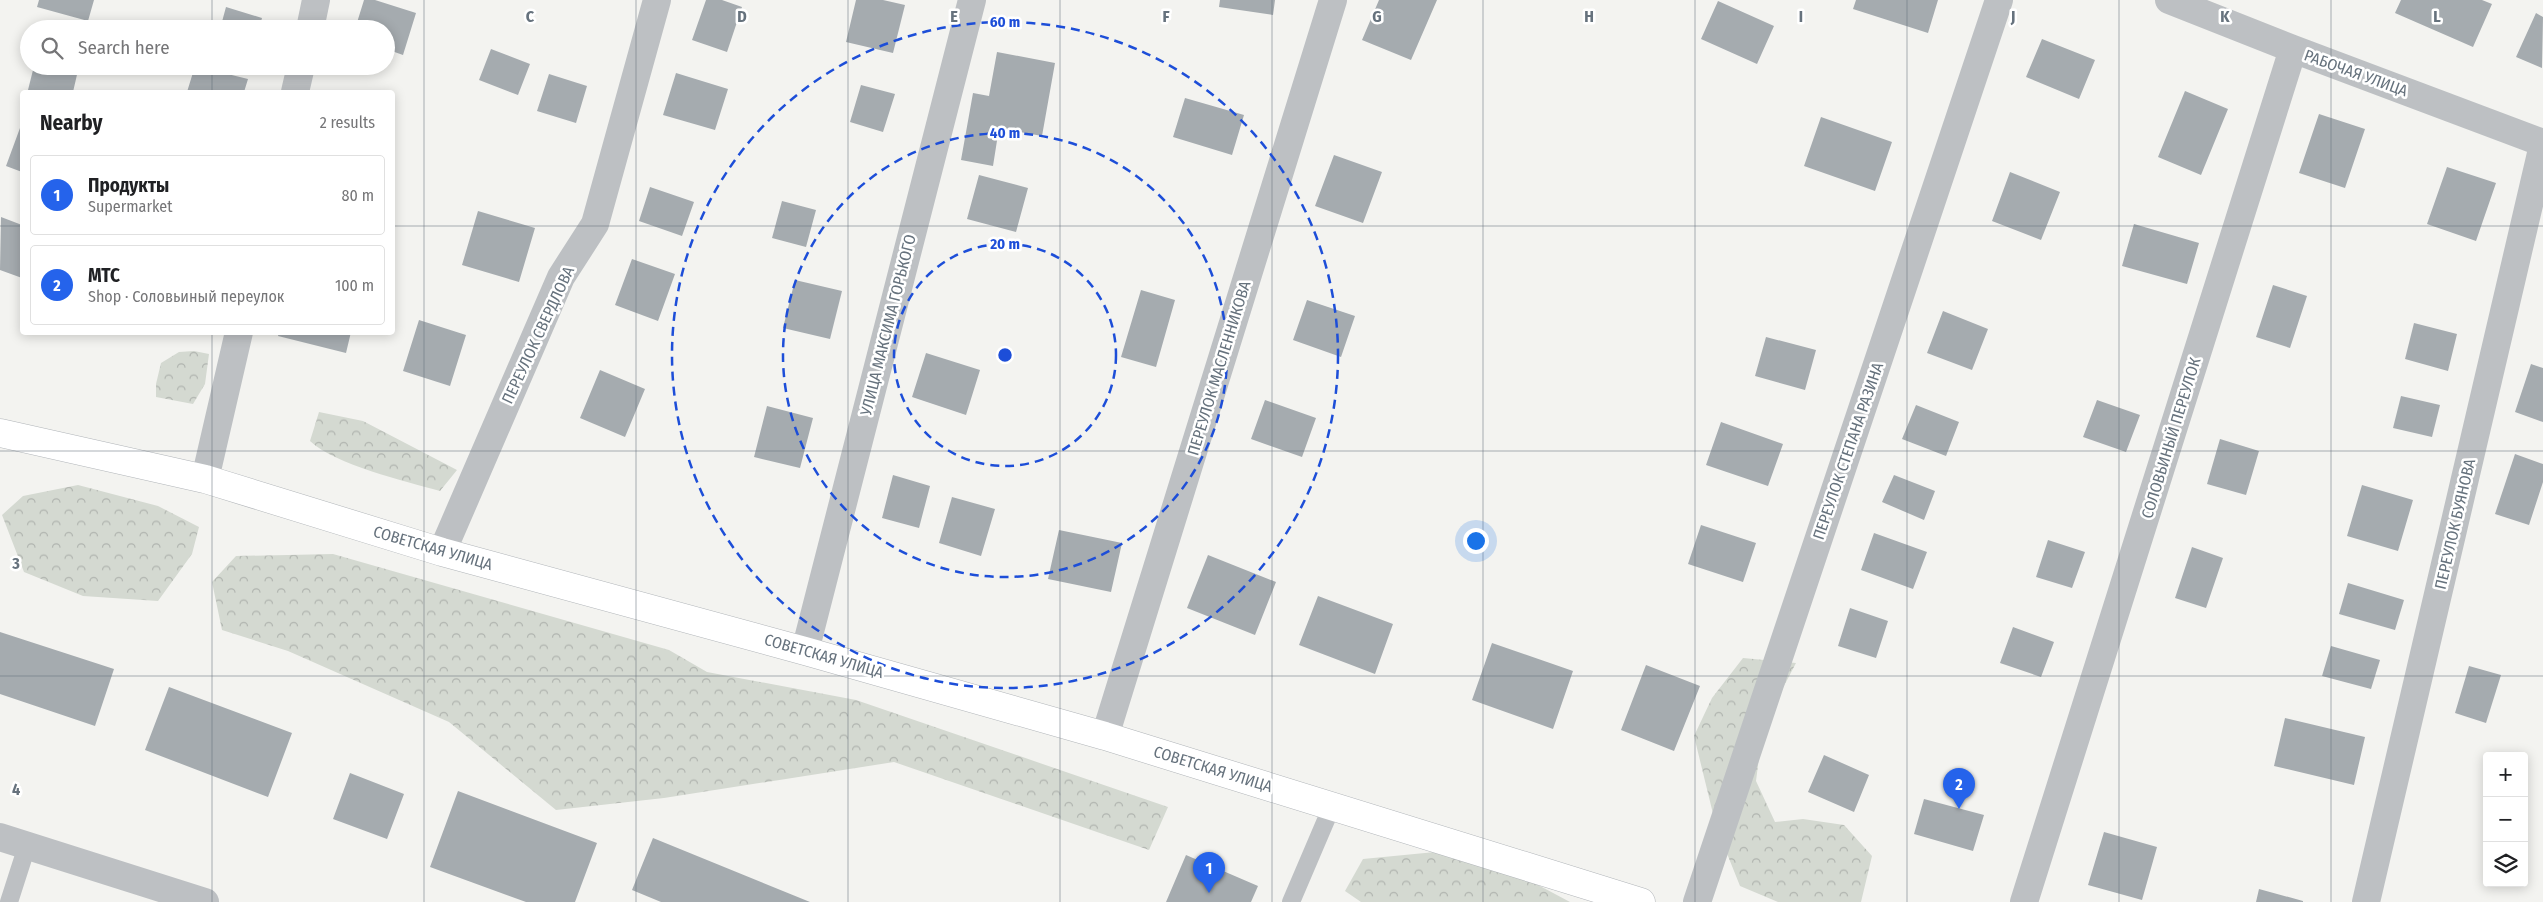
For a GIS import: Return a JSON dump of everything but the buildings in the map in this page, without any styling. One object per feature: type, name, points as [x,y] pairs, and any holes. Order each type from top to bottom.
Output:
[{"type":"main road","name":"СОВЕТСКАЯ УЛИЦА","points":[[0,433],[205,479],[442,552],[805,651],[1104,736],[1641,902]]},
{"type":"street","points":[[312,20],[316,0]]},
{"type":"street","name":"ПЕРЕУЛОК СВЕРДЛОВА","points":[[442,552],[562,277],[595,224],[658,0]]},
{"type":"street","name":"УЛИЦА МАКСИМА ГОРЬКОГО","points":[[805,651],[972,0]]},
{"type":"street","name":"ПЕРЕУЛОК МАСЛЕННИКОВА","points":[[1104,736],[1334,0]]},
{"type":"street","name":"ПЕРЕУЛОК СТЕПАНА РАЗИНА","points":[[1697,902],[1999,0]]},
{"type":"street","name":"РАБОЧАЯ УЛИЦА","points":[[2169,0],[2543,144]]},
{"type":"street","name":"СОЛОВЬИНЫЙ ПЕРЕУЛОК","points":[[2024,902],[2293,49]]},
{"type":"street","points":[[295,90],[299,75]]},
{"type":"street","name":"ПЕРЕУЛОК БУЯНОВА","points":[[2366,902],[2543,144]]},
{"type":"street","points":[[205,479],[238,335]]},
{"type":"street","points":[[0,837],[205,902]]},
{"type":"lane","points":[[1291,902],[1332,806]]},
{"type":"lane","points":[[9,902],[26,846]]},
{"type":"green space","points":[[194,351],[209,354],[205,384],[193,404],[156,397],[156,384],[161,363],[179,352]]},
{"type":"green space","points":[[319,412],[363,421],[457,470],[440,491],[371,471],[336,458],[310,441]]},
{"type":"green space","points":[[78,485],[158,506],[199,527],[192,554],[158,601],[83,596],[24,572],[2,515],[23,496]]},
{"type":"green space","points":[[333,554],[669,650],[707,672],[856,700],[1168,807],[1149,850],[894,762],[664,798],[556,810],[449,722],[288,651],[222,630],[212,582],[236,556]]},
{"type":"green space","points":[[1743,658],[1796,663],[1763,726],[1756,781],[1775,822],[1803,819],[1844,825],[1872,856],[1861,902],[1778,902],[1740,886],[1716,826],[1694,736],[1712,698]]},
{"type":"green space","points":[[1435,852],[1493,861],[1570,902],[1361,902],[1345,891],[1363,859]]},
{"type":"place","name":"МТС","points":[[1959,809]]},
{"type":"place","name":"Продукты","points":[[1209,893]]}]
